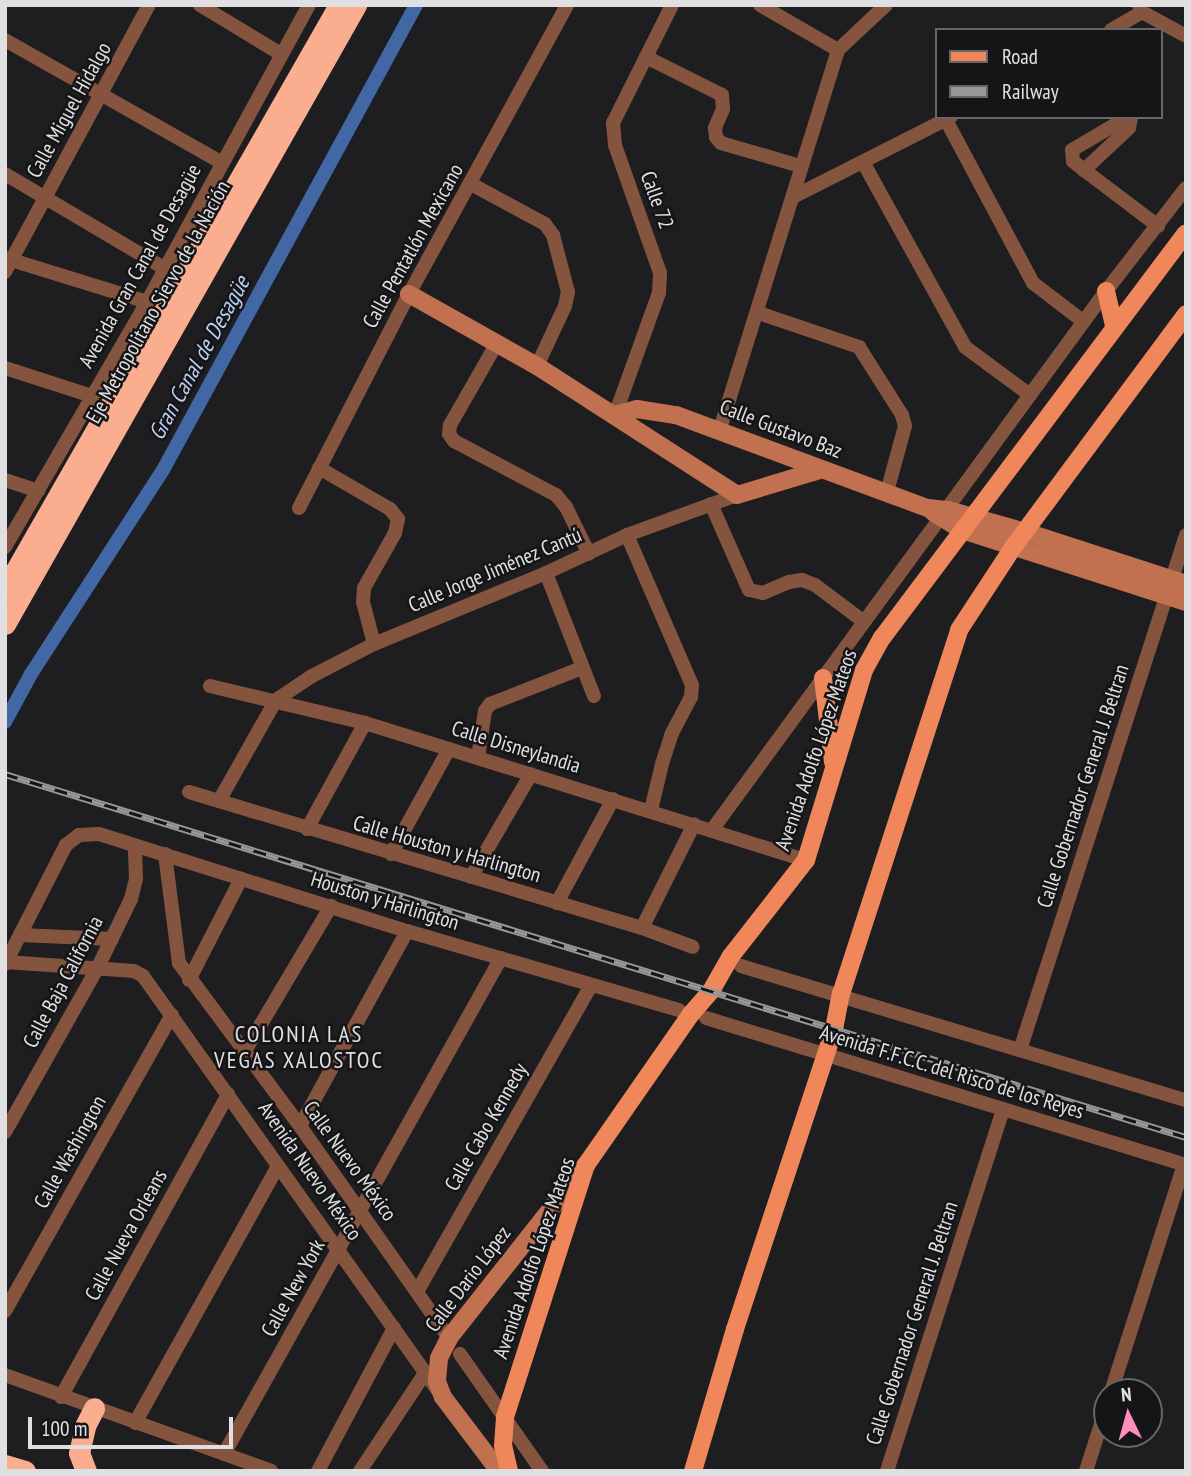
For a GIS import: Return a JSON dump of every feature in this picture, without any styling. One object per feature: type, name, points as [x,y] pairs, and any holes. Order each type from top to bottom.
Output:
[{"type":"highway","name":"Eje Metropolitano Siervo de la Nación","points":[[5,589],[339,5]]},
{"type":"highway","name":"Eje Metropolitano Siervo de la Nación","points":[[5,624],[356,5]]},
{"type":"highway","points":[[86,1471],[79,1453],[85,1426],[94,1408]]},
{"type":"highway","points":[[5,1465],[25,1471]]},
{"type":"main road","name":"Avenida Adolfo López Mateos","points":[[509,1471],[503,1446],[505,1417],[586,1165],[691,1014],[711,991],[731,956],[806,860],[864,670],[882,638],[1186,233]]},
{"type":"main road","points":[[1106,291],[1114,326]]},
{"type":"main road","points":[[693,1471],[735,1329],[834,1029],[841,994],[948,657],[959,630],[1014,546],[1186,314]]},
{"type":"main road","points":[[822,678],[834,769]]},
{"type":"street","name":"Calle Miguel Hidalgo","points":[[7,263],[149,5]]},
{"type":"street","points":[[200,5],[281,54]]},
{"type":"street","name":"Avenida Gran Canal de Desagüe","points":[[5,547],[147,302],[309,5]]},
{"type":"street","name":"Calle Pentatlón Mexicano","points":[[299,508],[408,294],[471,184],[567,5]]},
{"type":"street","name":"Calle 72","points":[[615,415],[659,293],[660,273],[615,145],[613,123],[672,5]]},
{"type":"street","points":[[760,5],[785,11],[838,50]]},
{"type":"street","points":[[720,429],[759,313],[800,166],[838,50],[886,5]]},
{"type":"street","points":[[1114,28],[1141,8],[1186,36]]},
{"type":"street","points":[[5,40],[221,162]]},
{"type":"street","points":[[646,57],[722,95],[723,109],[715,128],[716,137],[721,143],[800,166]]},
{"type":"street","points":[[793,197],[949,119],[1033,283],[1084,322]]},
{"type":"street","points":[[1126,119],[1072,150],[1073,161],[1158,226]]},
{"type":"street","points":[[1084,170],[1129,128],[1129,119]]},
{"type":"street","points":[[863,162],[965,347],[1030,395]]},
{"type":"street","points":[[5,174],[46,195],[164,268]]},
{"type":"street","points":[[471,184],[545,224],[552,234],[568,292],[565,306],[537,366]]},
{"type":"street","points":[[712,830],[899,574],[939,512],[1186,188]]},
{"type":"street","points":[[7,263],[147,302]]},
{"type":"street","points":[[408,294],[537,366],[737,495],[820,470]]},
{"type":"street","points":[[759,313],[859,347],[902,415],[905,426],[887,492]]},
{"type":"street","points":[[497,342],[450,425],[449,434],[454,441],[556,495],[566,507],[589,554]]},
{"type":"street","points":[[5,368],[92,396]]},
{"type":"street","name":"Calle Gustavo Baz","points":[[615,415],[638,409],[660,412],[720,429],[820,470],[967,523],[1014,546],[1175,587]]},
{"type":"street","points":[[319,468],[390,509],[398,519],[395,533],[364,588],[363,602],[374,644]]},
{"type":"street","points":[[5,480],[38,491]]},
{"type":"street","name":"Calle Jorge Jiménez Cantú","points":[[276,700],[312,676],[374,644],[546,573],[627,535],[737,495]]},
{"type":"street","points":[[710,503],[750,590],[762,593],[789,582],[802,580],[816,585],[863,621]]},
{"type":"street","name":"Calle Gustavo Baz","points":[[967,523],[1026,532],[1175,587]]},
{"type":"street","points":[[627,535],[692,685],[691,698],[673,733],[662,764],[651,810]]},
{"type":"street","name":"Calle Gobernador General J. Beltran","points":[[1020,1050],[1175,587],[1186,535]]},
{"type":"street","points":[[546,573],[594,696]]},
{"type":"street","points":[[899,574],[918,589]]},
{"type":"street","points":[[1175,587],[1186,602]]},
{"type":"street","points":[[478,757],[485,711],[490,704],[582,668]]},
{"type":"street","name":"Calle Disneylandia","points":[[210,686],[365,723],[806,860]]},
{"type":"street","points":[[219,801],[276,700]]},
{"type":"street","points":[[307,829],[365,723]]},
{"type":"street","points":[[391,855],[449,749]]},
{"type":"street","points":[[471,877],[531,774]]},
{"type":"street","name":"Calle Houston y Harlington","points":[[189,792],[642,929],[693,947]]},
{"type":"street","points":[[557,903],[613,799]]},
{"type":"street","points":[[642,929],[694,824]]},
{"type":"street","name":"Houston y Harlington","points":[[20,935],[66,845],[79,835],[99,834],[407,931],[679,1010]]},
{"type":"street","name":"Calle Baja California","points":[[5,1132],[112,939],[135,888],[135,846]]},
{"type":"street","name":"Calle Nuevo México","points":[[165,854],[177,955],[189,980],[300,1126],[418,1290],[449,1338]]},
{"type":"street","points":[[189,980],[241,879]]},
{"type":"street","points":[[245,1052],[331,906]]},
{"type":"street","points":[[300,1126],[407,931]]},
{"type":"street","points":[[6,963],[20,935],[112,939]]},
{"type":"street","name":"Calle New York","points":[[224,1454],[338,1250],[358,1209],[501,958]]},
{"type":"street","name":"Avenida Nuevo México","points":[[6,963],[139,972],[425,1373],[499,1471]]},
{"type":"street","name":"Avenida F.F.C.C. del Risco de los Reyes","points":[[741,966],[1186,1100]]},
{"type":"street","name":"Calle Cabo Kennedy","points":[[418,1290],[591,985]]},
{"type":"street","name":"Calle Washington","points":[[5,1311],[172,1015]]},
{"type":"street","name":"Avenida F.F.C.C. del Risco de los Reyes","points":[[706,1018],[1185,1165]]},
{"type":"street","name":"Calle Nueva Orleans","points":[[61,1397],[228,1094]]},
{"type":"street","name":"Calle Gobernador General J. Beltran","points":[[887,1471],[1003,1109]]},
{"type":"street","name":"Calle Dario López","points":[[443,1396],[436,1371],[449,1338],[586,1165]]},
{"type":"street","points":[[1116,1378],[1185,1165]]},
{"type":"street","points":[[135,1423],[278,1166]]},
{"type":"street","points":[[318,1471],[394,1328]]},
{"type":"street","points":[[460,1354],[542,1471]]},
{"type":"street","points":[[360,1471],[425,1373]]},
{"type":"street","points":[[5,1375],[271,1471]]},
{"type":"street","points":[[1086,1471],[1093,1448]]},
{"type":"waterway","name":"Gran Canal de Desagüe","points":[[5,722],[31,674],[163,470],[416,5]]},
{"type":"railway","points":[[5,774],[1186,1137]]},
{"type":"district","name":"COLONIA LAS VEGAS XALOSTOC","points":[[299,1047]]}]
